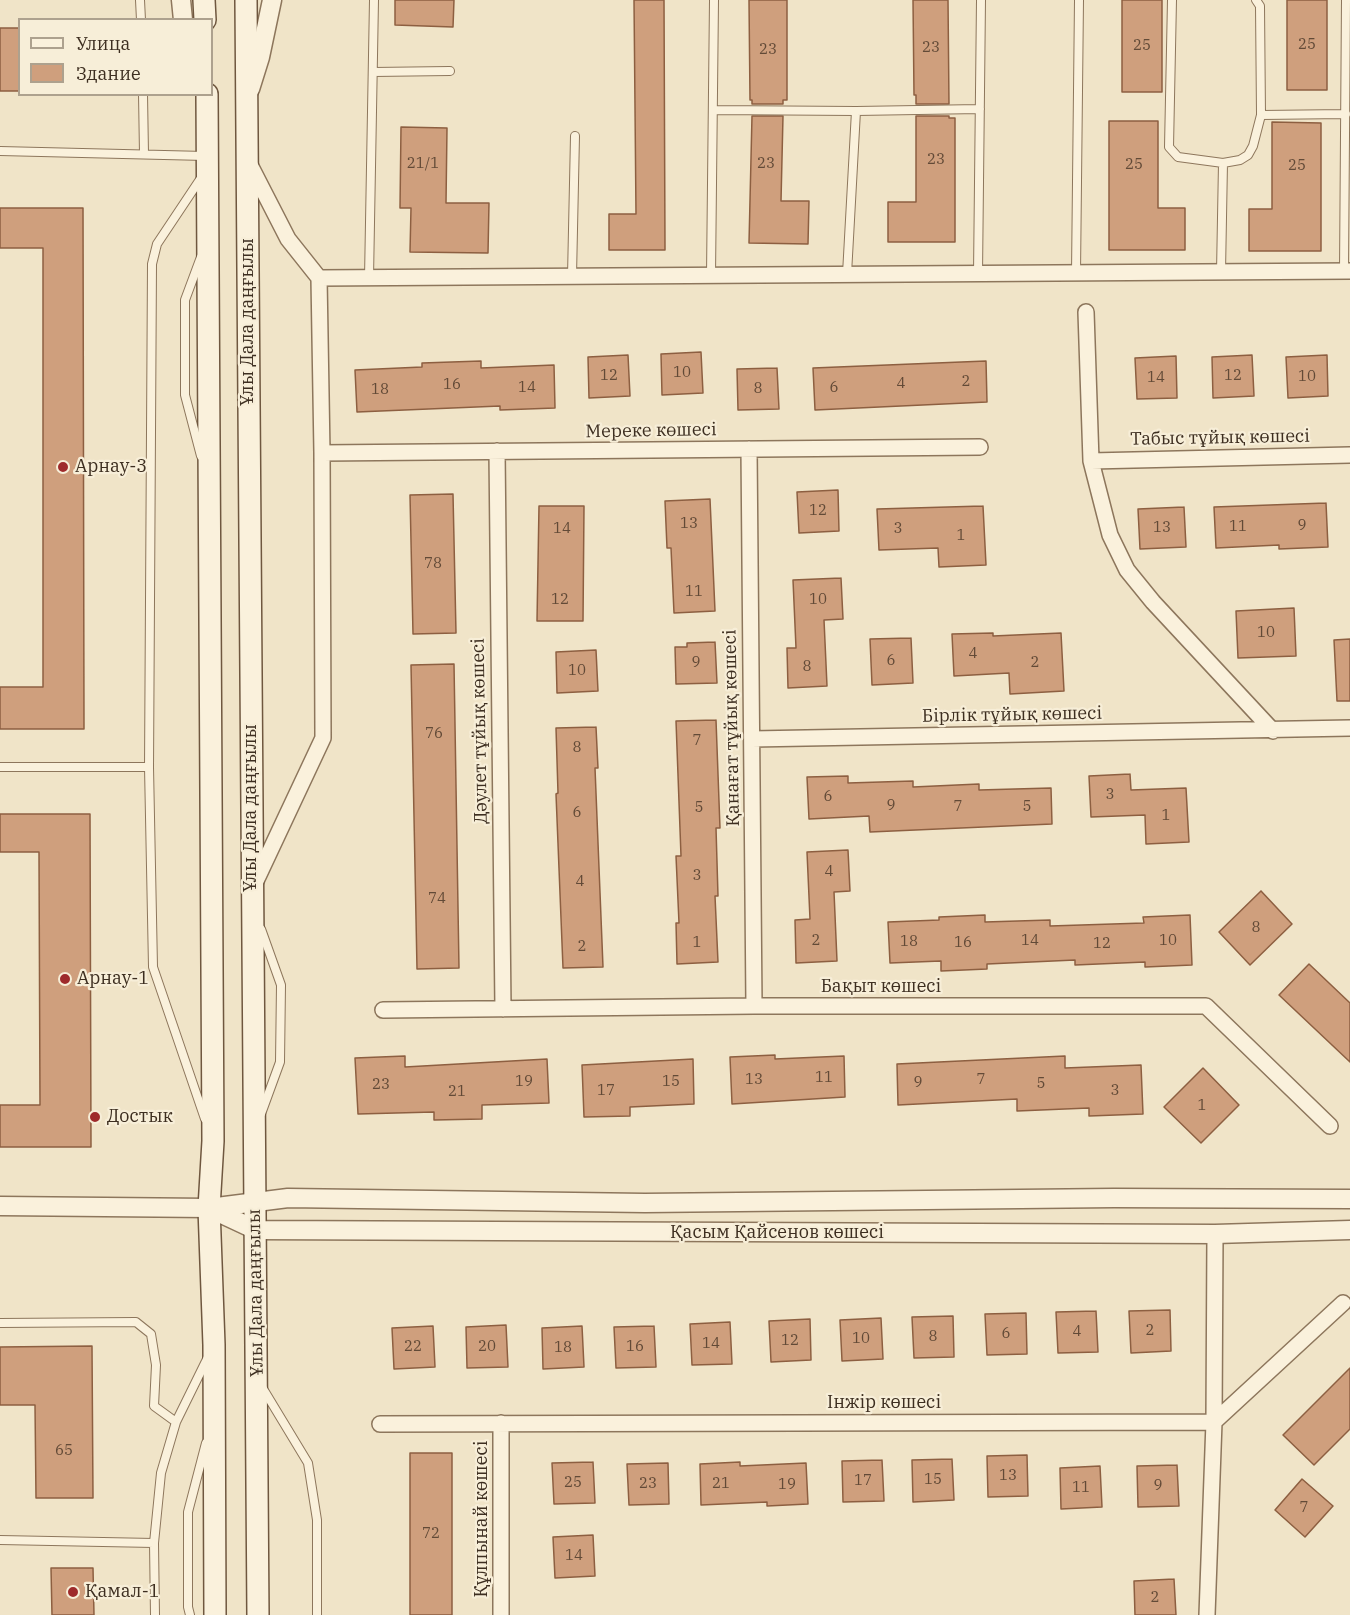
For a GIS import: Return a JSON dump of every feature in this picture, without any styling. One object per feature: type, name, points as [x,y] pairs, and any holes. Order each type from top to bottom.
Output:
[{"type":"main road","points":[[204,0],[205,18]]},
{"type":"main road","name":"Ұлы Дала даңғылы","points":[[246,0],[258,1615]]},
{"type":"main road","points":[[207,96],[213,1141],[209,1208],[214,1345],[215,1615]]},
{"type":"street","points":[[181,0],[183,18]]},
{"type":"street","points":[[247,99],[260,57],[272,0]]},
{"type":"street","points":[[202,96],[208,118]]},
{"type":"street","points":[[247,158],[288,239],[319,278],[322,453],[323,738],[252,896]]},
{"type":"street","points":[[319,278],[1347,271]]},
{"type":"street","points":[[1086,312],[1091,461],[1110,535],[1127,570],[1153,602],[1273,731]]},
{"type":"street","name":"Мереке көшесі","points":[[322,453],[980,447]]},
{"type":"street","name":"Қанағат тұйық көшесі","points":[[749,449],[754,1006]]},
{"type":"street","name":"Дәулет тұйық көшесі","points":[[497,452],[503,1010]]},
{"type":"street","name":"Табыс тұйық көшесі","points":[[1091,461],[1350,455]]},
{"type":"street","name":"Бірлік тұйық көшесі","points":[[752,739],[1350,728]]},
{"type":"street","name":"Бақыт көшесі","points":[[383,1010],[754,1006],[1206,1006],[1330,1126]]},
{"type":"street","name":"Қасым Қайсенов көшесі","points":[[0,1206],[209,1208],[288,1198],[645,1203],[1113,1198],[1350,1199]]},
{"type":"street","name":"Қасым Қайсенов көшесі","points":[[209,1208],[256,1230],[1215,1234],[1350,1230]]},
{"type":"street","points":[[1207,1615],[1214,1422],[1215,1234]]},
{"type":"street","points":[[1214,1422],[1343,1303]]},
{"type":"street","name":"Інжір көшесі","points":[[380,1424],[1214,1422]]},
{"type":"street","name":"Құлпынай көшесі","points":[[501,1424],[501,1615]]},
{"type":"lane","points":[[140,0],[141,18]]},
{"type":"lane","points":[[369,278],[374,0]]},
{"type":"lane","points":[[711,275],[714,0]]},
{"type":"lane","points":[[978,274],[981,0]]},
{"type":"lane","points":[[1076,273],[1079,0]]},
{"type":"lane","points":[[1172,0],[1168,147],[1178,157],[1223,163],[1240,160],[1248,155],[1253,146],[1261,115],[1260,6],[1256,0]]},
{"type":"lane","points":[[1346,0],[1347,271]]},
{"type":"lane","points":[[373,72],[450,71]]},
{"type":"lane","points":[[142,96],[144,154]]},
{"type":"lane","points":[[712,110],[980,109]]},
{"type":"lane","points":[[847,274],[855,111]]},
{"type":"lane","points":[[1261,115],[1346,114]]},
{"type":"lane","points":[[572,276],[574,136]]},
{"type":"lane","points":[[0,151],[144,154],[207,163],[157,244],[152,264],[149,767],[153,967],[213,1141]]},
{"type":"lane","points":[[1221,272],[1223,163]]},
{"type":"lane","points":[[0,767],[149,767]]},
{"type":"lane","points":[[0,1323],[136,1322],[151,1334],[156,1365],[154,1406],[176,1422]]},
{"type":"lane","points":[[155,1615],[154,1543],[160,1473],[176,1422],[214,1345]]},
{"type":"lane","points":[[257,1378],[308,1463],[316,1520],[317,1615]]},
{"type":"lane","points":[[190,1615],[188,1607],[188,1512],[214,1412]]},
{"type":"lane","points":[[0,1540],[154,1543]]},
{"type":"building","points":[[395,0],[454,0],[453,27],[395,25]]},
{"type":"building","points":[[634,0],[664,0],[665,250],[609,250],[609,214],[636,214]]},
{"type":"building","points":[[749,0],[787,0],[787,100],[783,100],[783,104],[752,104],[750,100]]},
{"type":"building","points":[[913,0],[948,0],[949,104],[916,104]]},
{"type":"building","points":[[1122,0],[1162,0],[1162,92],[1122,92]]},
{"type":"building","points":[[1287,0],[1327,0],[1327,90],[1287,90]]},
{"type":"building","points":[[0,28],[18,28],[18,91],[0,91]]},
{"type":"building","points":[[752,116],[783,116],[781,201],[809,201],[808,244],[749,243]]},
{"type":"building","points":[[916,116],[955,118],[955,242],[888,242],[888,202],[916,202]]},
{"type":"building","points":[[1109,121],[1158,121],[1158,208],[1185,208],[1185,250],[1109,250]]},
{"type":"building","points":[[1272,122],[1321,123],[1321,251],[1249,251],[1249,209],[1272,209]]},
{"type":"building","points":[[401,127],[447,128],[446,203],[489,203],[488,253],[410,252],[411,208],[400,208]]},
{"type":"building","name":"Арнау-3","points":[[0,208],[83,208],[84,729],[0,729],[0,687],[43,687],[43,248],[0,248]]},
{"type":"building","points":[[701,352],[703,393],[662,395],[661,354]]},
{"type":"building","points":[[628,355],[630,396],[589,398],[588,357]]},
{"type":"building","points":[[1252,355],[1254,396],[1213,398],[1212,357]]},
{"type":"building","points":[[1327,355],[1328,396],[1288,398],[1286,357]]},
{"type":"building","points":[[1176,356],[1177,398],[1137,399],[1135,358]]},
{"type":"building","points":[[481,361],[481,368],[554,365],[555,408],[500,410],[500,406],[357,412],[355,370],[422,367],[422,363]]},
{"type":"building","points":[[986,361],[987,402],[815,410],[813,368]]},
{"type":"building","points":[[777,368],[779,409],[738,410],[737,369]]},
{"type":"building","points":[[838,490],[839,531],[799,533],[797,492]]},
{"type":"building","points":[[453,494],[456,633],[413,634],[410,495]]},
{"type":"building","points":[[710,499],[715,611],[674,613],[671,548],[667,548],[665,501]]},
{"type":"building","points":[[1326,503],[1328,547],[1279,549],[1279,545],[1216,548],[1214,507]]},
{"type":"building","points":[[539,506],[584,506],[583,621],[537,621]]},
{"type":"building","points":[[983,506],[986,565],[939,567],[938,548],[879,550],[877,509]]},
{"type":"building","points":[[1184,507],[1186,547],[1140,549],[1138,509]]},
{"type":"building","points":[[841,578],[843,619],[824,620],[827,686],[788,688],[787,648],[796,648],[793,580]]},
{"type":"building","points":[[1294,608],[1296,656],[1238,658],[1236,611]]},
{"type":"building","points":[[993,633],[993,636],[1061,633],[1064,691],[1010,694],[1009,673],[954,676],[952,634]]},
{"type":"building","points":[[911,638],[913,683],[872,685],[870,639]]},
{"type":"building","points":[[1350,639],[1350,701],[1337,701],[1334,640]]},
{"type":"building","points":[[715,642],[717,683],[676,684],[675,647],[687,647],[687,643]]},
{"type":"building","points":[[596,650],[598,691],[557,693],[556,652]]},
{"type":"building","points":[[454,664],[459,968],[417,969],[411,665]]},
{"type":"building","points":[[716,720],[720,828],[716,828],[718,896],[715,896],[718,962],[677,964],[676,923],[679,923],[676,856],[681,856],[676,721]]},
{"type":"building","points":[[596,727],[598,768],[595,768],[603,967],[563,968],[556,794],[558,793],[556,728]]},
{"type":"building","points":[[1130,774],[1131,790],[1186,788],[1189,842],[1146,844],[1145,815],[1091,817],[1089,776]]},
{"type":"building","points":[[848,776],[848,783],[913,781],[913,787],[979,784],[979,790],[1051,788],[1052,824],[870,832],[869,816],[809,819],[807,777]]},
{"type":"building","name":"Арнау-1","points":[[0,814],[90,814],[91,1147],[0,1147],[0,1105],[40,1105],[39,852],[0,852]]},
{"type":"building","points":[[848,850],[850,891],[834,892],[837,961],[796,963],[795,920],[810,919],[807,852]]},
{"type":"building","points":[[1261,891],[1292,924],[1250,965],[1219,932]]},
{"type":"building","points":[[985,915],[985,922],[1050,920],[1050,926],[1144,923],[1143,917],[1190,915],[1192,965],[1145,967],[1145,962],[1075,965],[1075,960],[987,964],[987,969],[941,971],[941,961],[890,963],[888,922]]},
{"type":"building","points":[[1309,964],[1350,1003],[1350,1062],[1279,995]]},
{"type":"building","points":[[775,1055],[775,1059],[844,1056],[845,1097],[732,1104],[730,1057]]},
{"type":"building","points":[[405,1056],[405,1067],[547,1059],[549,1103],[482,1105],[482,1119],[434,1120],[434,1112],[358,1114],[355,1058]]},
{"type":"building","points":[[1065,1056],[1065,1068],[1141,1065],[1143,1114],[1089,1116],[1089,1108],[1017,1111],[1017,1099],[898,1105],[897,1064]]},
{"type":"building","points":[[693,1059],[694,1104],[630,1107],[630,1116],[584,1117],[582,1065]]},
{"type":"building","points":[[1203,1068],[1239,1105],[1201,1143],[1164,1107]]},
{"type":"building","points":[[1170,1310],[1171,1351],[1131,1353],[1129,1311]]},
{"type":"building","points":[[1096,1311],[1098,1352],[1058,1353],[1056,1312]]},
{"type":"building","points":[[1026,1313],[1027,1354],[987,1355],[985,1314]]},
{"type":"building","points":[[953,1316],[954,1357],[914,1358],[912,1317]]},
{"type":"building","points":[[881,1318],[883,1359],[842,1361],[840,1320]]},
{"type":"building","points":[[810,1319],[811,1360],[771,1362],[769,1321]]},
{"type":"building","points":[[730,1322],[732,1364],[692,1365],[690,1324]]},
{"type":"building","points":[[506,1325],[508,1367],[467,1368],[466,1327]]},
{"type":"building","points":[[433,1326],[435,1367],[394,1369],[392,1328]]},
{"type":"building","points":[[582,1326],[584,1367],[543,1369],[542,1328]]},
{"type":"building","points":[[654,1326],[656,1367],[616,1368],[614,1327]]},
{"type":"building","points":[[92,1346],[93,1498],[36,1498],[35,1405],[0,1405],[0,1347]]},
{"type":"building","points":[[1350,1368],[1350,1429],[1314,1465],[1283,1435]]},
{"type":"building","points":[[410,1453],[452,1453],[452,1615],[410,1615]]},
{"type":"building","points":[[1027,1455],[1028,1496],[988,1497],[987,1456]]},
{"type":"building","points":[[952,1459],[954,1500],[913,1502],[912,1460]]},
{"type":"building","points":[[882,1460],[884,1501],[843,1502],[842,1461]]},
{"type":"building","points":[[593,1462],[595,1503],[554,1504],[552,1463]]},
{"type":"building","points":[[740,1462],[740,1466],[806,1463],[808,1504],[767,1506],[767,1502],[701,1505],[700,1464]]},
{"type":"building","points":[[668,1463],[669,1504],[629,1505],[627,1464]]},
{"type":"building","points":[[1177,1465],[1179,1506],[1138,1507],[1137,1466]]},
{"type":"building","points":[[1100,1466],[1102,1507],[1061,1509],[1060,1468]]},
{"type":"building","points":[[1302,1479],[1333,1506],[1305,1537],[1275,1510]]},
{"type":"building","points":[[593,1535],[595,1576],[555,1578],[553,1537]]},
{"type":"building","name":"Қамал-1","points":[[51,1568],[93,1568],[94,1615],[52,1615]]},
{"type":"building","points":[[1174,1579],[1176,1615],[1135,1615],[1134,1581]]},
{"type":"place","name":"Арнау-3","points":[[63,467]]},
{"type":"place","name":"Арнау-1","points":[[65,979]]},
{"type":"place","name":"Достык","points":[[95,1117]]},
{"type":"place","name":"Қамал-1","points":[[73,1592]]}]
